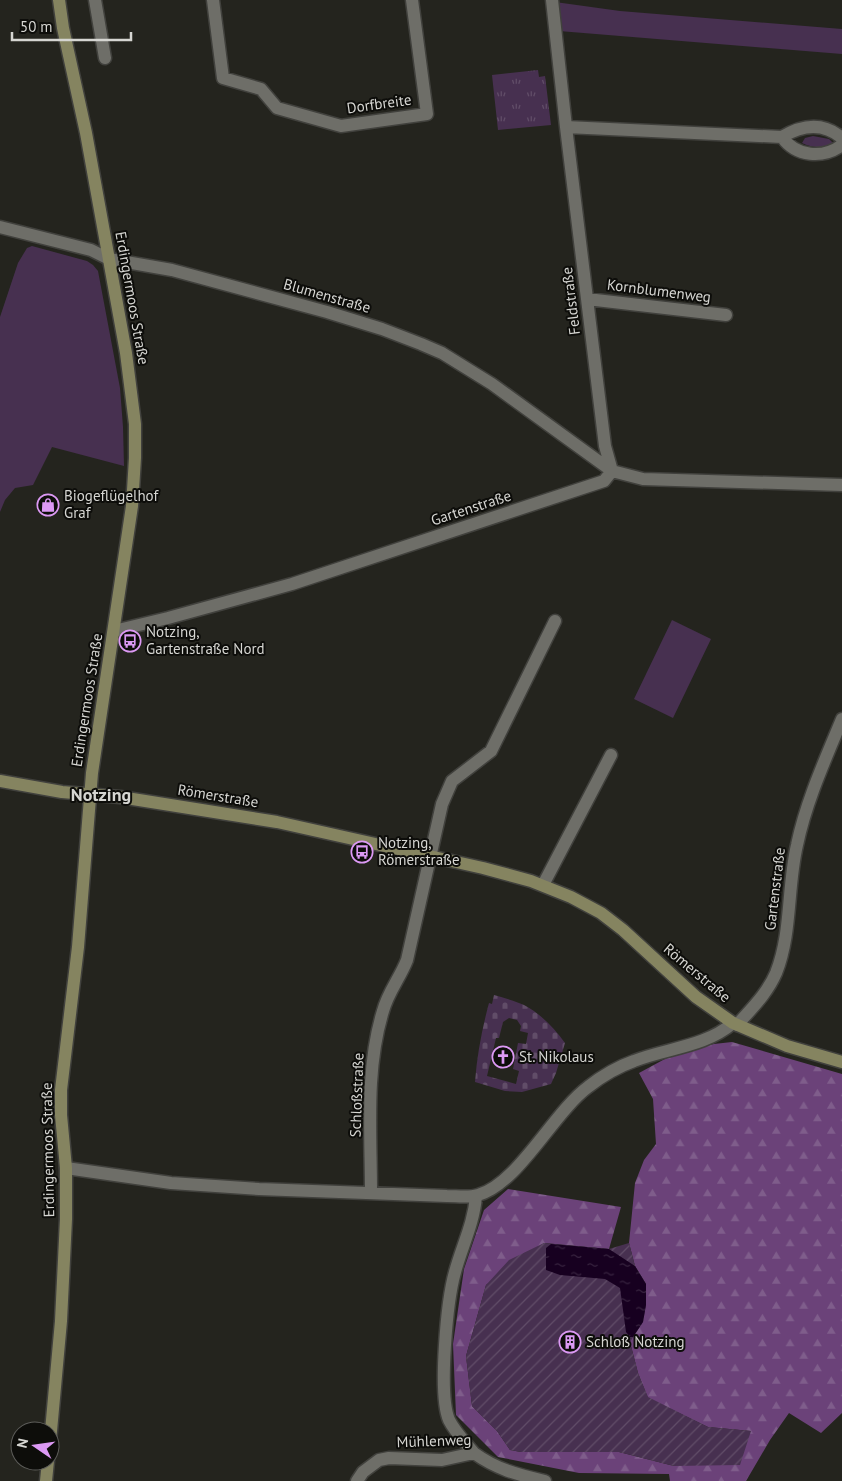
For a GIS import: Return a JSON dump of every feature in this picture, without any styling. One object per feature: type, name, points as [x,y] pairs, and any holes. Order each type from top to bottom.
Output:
[{"type":"street","name":"Erdingermoos Straße","points":[[52,0],[63,28]]},
{"type":"street","name":"Erdingermoos Straße","points":[[52,1421],[66,1219],[66,1168],[61,1115],[61,1090],[78,947],[92,773],[132,506],[135,424],[126,353],[86,133],[63,28],[59,0]]},
{"type":"street","points":[[95,0],[105,58]]},
{"type":"street","name":"Dorfbreite","points":[[213,0],[223,78],[261,89],[277,108],[341,126],[427,114],[412,0]]},
{"type":"street","name":"Feldstraße","points":[[552,0],[605,446],[612,472]]},
{"type":"street","points":[[566,127],[782,137],[809,126],[826,129],[842,138]]},
{"type":"street","points":[[782,137],[790,146],[811,154],[829,152],[842,145]]},
{"type":"street","name":"Blumenstraße","points":[[0,227],[91,250],[108,258],[172,270],[327,312],[382,329],[421,344],[442,353],[492,384],[612,472]]},
{"type":"street","name":"Kornblumenweg","points":[[587,300],[726,315]]},
{"type":"street","points":[[612,472],[642,479],[842,485]]},
{"type":"street","name":"Gartenstraße","points":[[114,631],[292,584],[604,481],[612,472]]},
{"type":"street","points":[[430,857],[442,804],[452,781],[491,751],[555,621]]},
{"type":"street","name":"Gartenstraße","points":[[735,1024],[763,996],[775,975],[783,953],[791,877],[797,844],[813,794],[842,719]]},
{"type":"street","points":[[543,885],[611,755]]},
{"type":"street","name":"Römerstraße","points":[[0,781],[90,795],[120,797],[277,822],[482,868],[543,885],[601,913],[623,930],[696,997],[735,1024],[787,1046],[842,1062]]},
{"type":"street","name":"Schloßstraße","points":[[371,1193],[372,1075],[375,1043],[389,994],[407,960],[430,857]]},
{"type":"street","points":[[66,1168],[171,1183],[259,1189],[476,1196],[504,1180],[569,1104],[586,1087],[611,1070],[635,1060],[712,1037],[735,1024]]},
{"type":"street","points":[[474,1453],[458,1434],[449,1419],[445,1406],[443,1386],[453,1283],[474,1213],[476,1196]]},
{"type":"street","name":"Mühlenweg","points":[[357,1481],[363,1472],[379,1460],[389,1458],[442,1460],[474,1453],[488,1463],[504,1470],[545,1481]]},
{"type":"green space","points":[[555,2],[620,11],[842,29],[842,54],[559,31]]},
{"type":"green space","points":[[538,70],[539,77],[545,76],[551,125],[498,130],[492,75]]},
{"type":"green space","points":[[813,136],[829,139],[833,143],[818,147],[802,143],[805,138]]},
{"type":"green space","points":[[32,246],[87,261],[98,271],[120,388],[124,466],[52,447],[33,485],[15,488],[5,500],[0,512],[0,317],[18,263],[27,248]]},
{"type":"green space","points":[[672,620],[711,639],[673,718],[634,699]]},
{"type":"green space","points":[[494,995],[524,1005],[536,1012],[557,1032],[565,1043],[551,1084],[522,1092],[505,1091],[475,1082],[478,1052],[484,1023],[489,1003],[492,1004]],"holes":[[[509,1018],[517,1020],[521,1026],[520,1031],[528,1033],[526,1044],[518,1043],[513,1069],[519,1071],[516,1084],[487,1076],[496,1038],[499,1038],[503,1022]]]},
{"type":"green space","points":[[732,1042],[842,1074],[842,1413],[821,1433],[789,1413],[770,1440],[746,1481],[670,1481],[669,1474],[579,1473],[498,1457],[456,1415],[453,1344],[464,1269],[484,1210],[508,1189],[621,1207],[609,1249],[544,1243],[486,1285],[466,1356],[472,1406],[497,1431],[510,1450],[521,1452],[619,1452],[674,1466],[751,1431],[708,1427],[648,1398],[638,1373],[630,1342],[646,1284],[635,1266],[629,1243],[635,1183],[644,1160],[656,1144],[653,1099],[639,1073],[687,1047]]},
{"type":"green space","points":[[544,1243],[609,1249],[629,1243],[635,1266],[646,1284],[646,1305],[643,1322],[630,1342],[638,1373],[648,1397],[708,1427],[751,1431],[740,1465],[674,1466],[619,1452],[521,1452],[510,1450],[497,1431],[472,1406],[466,1356],[486,1285],[509,1260]]},
{"type":"water","points":[[551,1244],[609,1249],[635,1266],[646,1284],[646,1305],[643,1322],[633,1337],[630,1337],[626,1332],[620,1288],[605,1279],[560,1275],[546,1270],[546,1248]]},
{"type":"place","name":"Biogeflügelhof Graf","points":[[48,505]]},
{"type":"place","name":"Notzing, Gartenstraße Nord","points":[[130,641]]},
{"type":"place","name":"Notzing, Römerstraße","points":[[362,852]]},
{"type":"place","name":"St. Nikolaus","points":[[503,1057]]},
{"type":"place","name":"Schloß Notzing","points":[[570,1342]]},
{"type":"district","name":"Notzing","points":[[101,795]]}]
